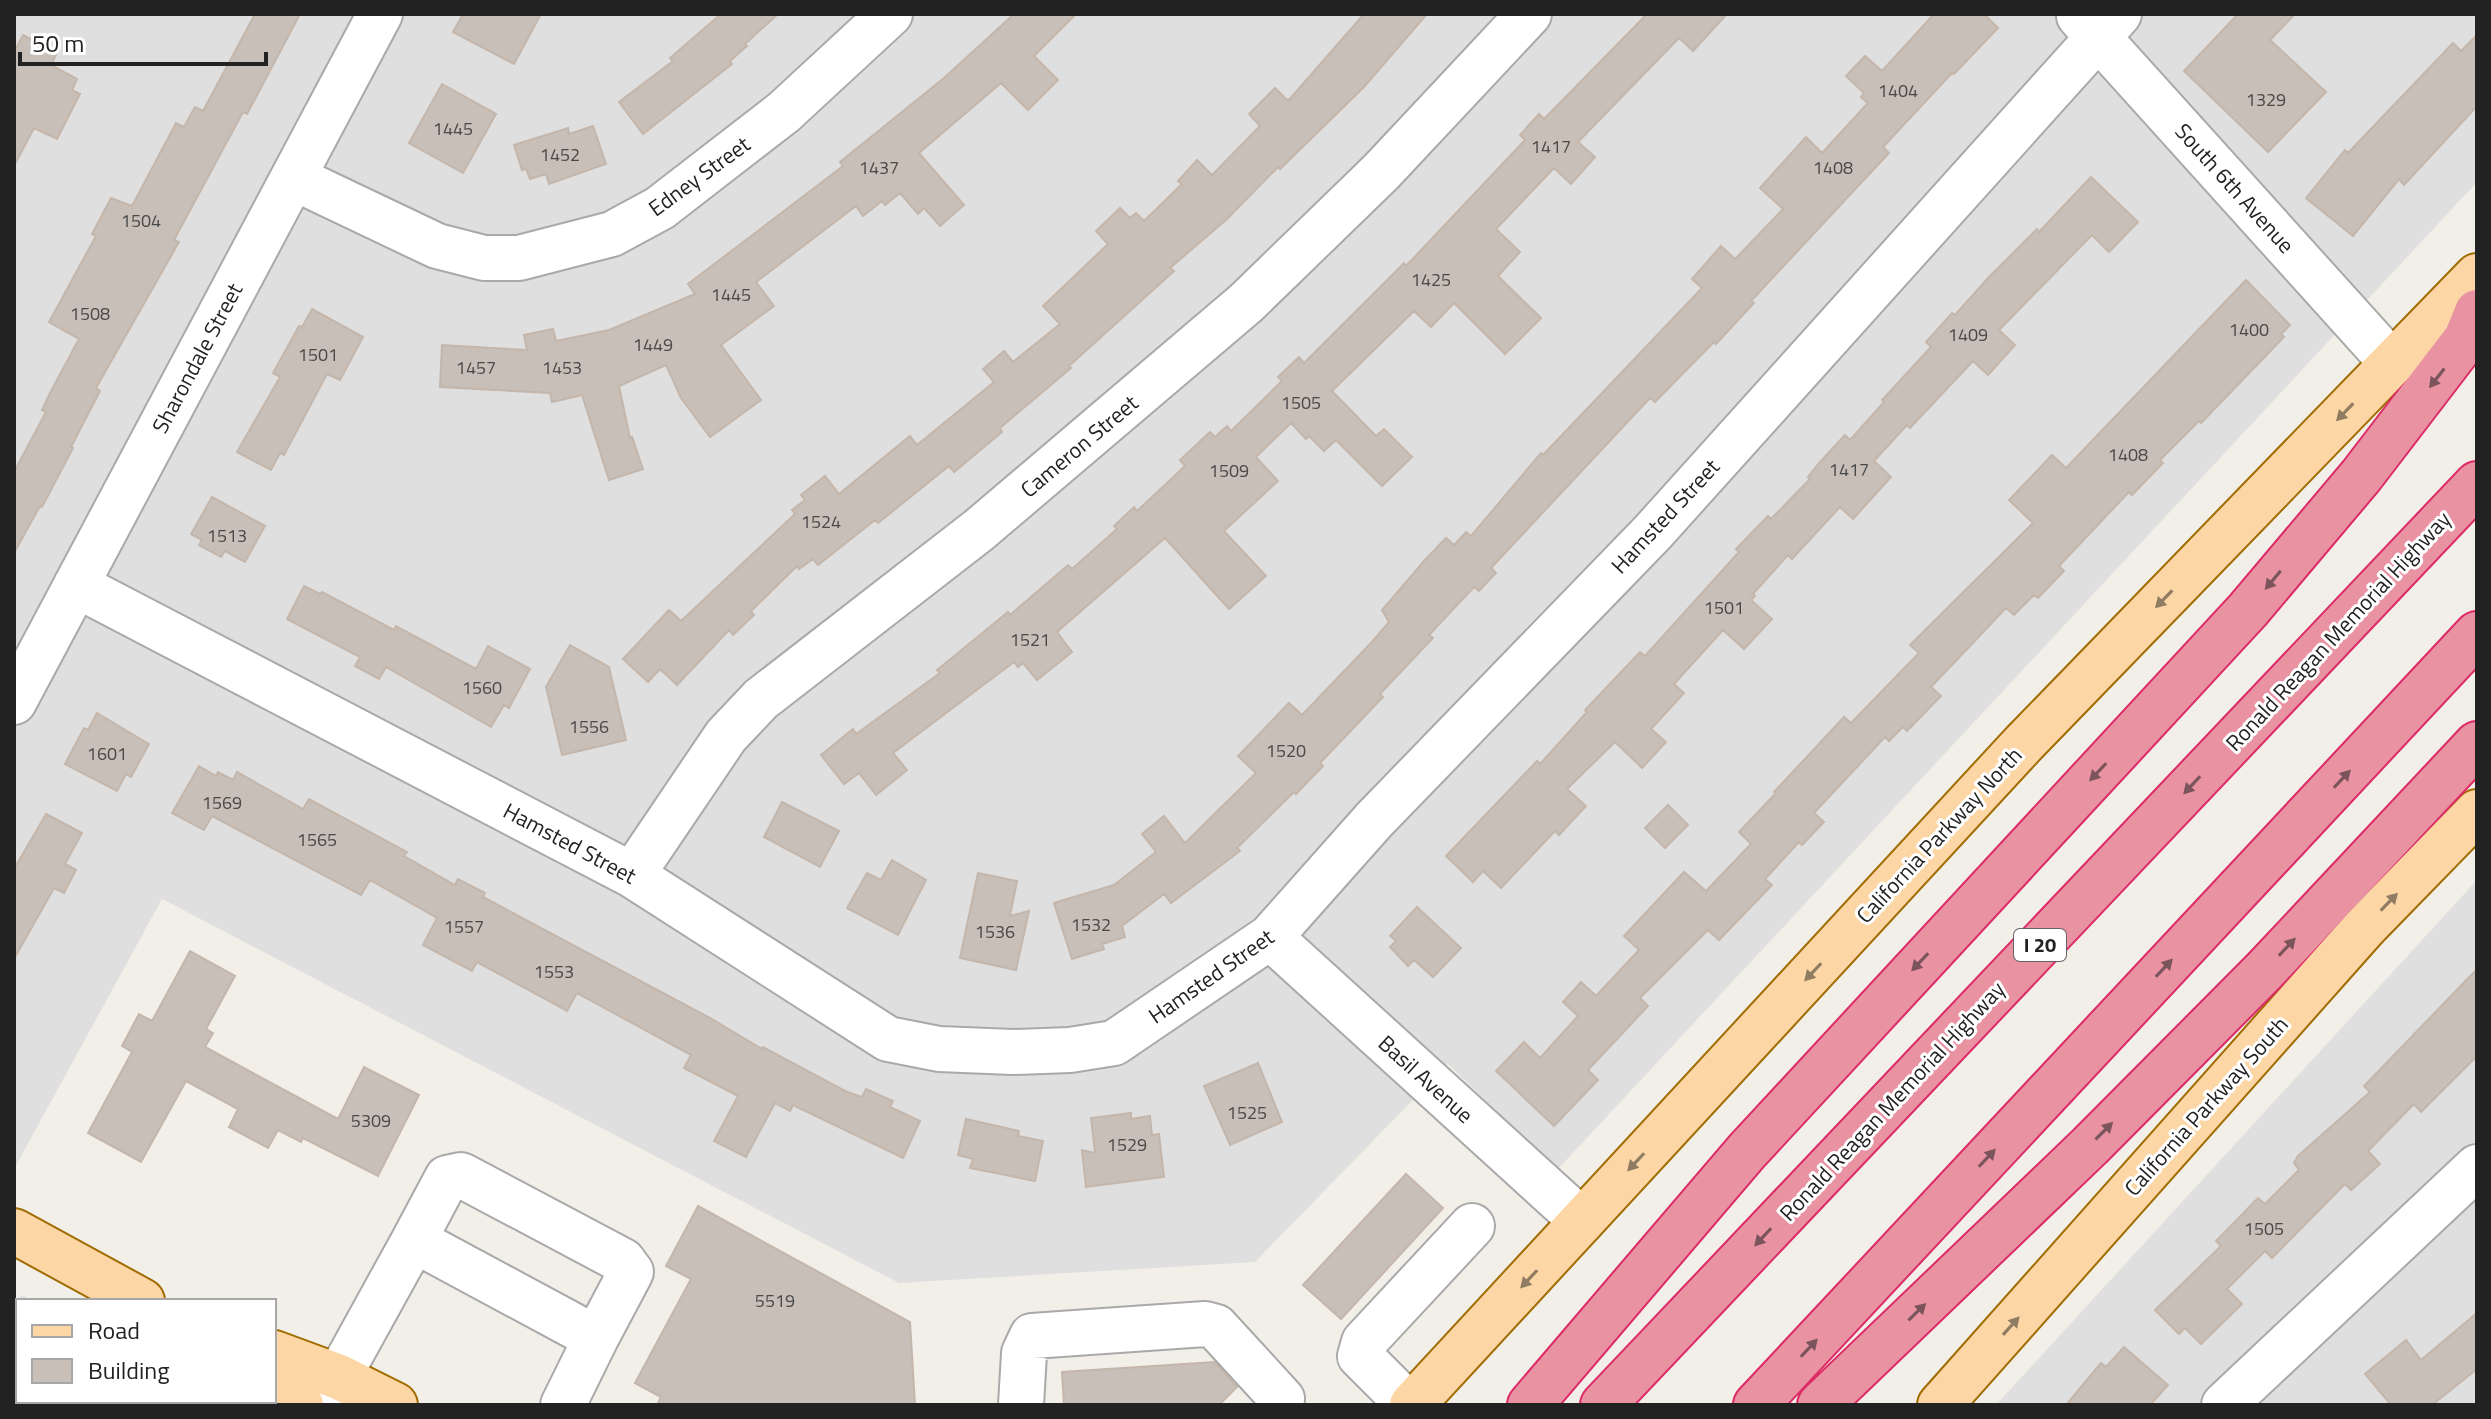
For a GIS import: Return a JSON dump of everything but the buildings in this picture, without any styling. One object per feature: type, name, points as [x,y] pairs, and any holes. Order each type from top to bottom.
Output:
[{"type":"highway","points":[[1530,1405],[1747,1151],[2248,610],[2409,414],[2466,339],[2477,312]]},
{"type":"highway","name":"Ronald Reagan Memorial Highway","points":[[1603,1405],[2477,484]]},
{"type":"highway","points":[[1756,1405],[2477,634]]},
{"type":"highway","points":[[1820,1405],[2090,1146],[2265,970],[2477,744]]},
{"type":"main road","name":"California Parkway North","points":[[1410,1405],[2023,744],[2477,276]]},
{"type":"main road","name":"California Parkway South","points":[[1940,1405],[2365,927],[2477,812]]},
{"type":"main road","points":[[14,1231],[138,1299]]},
{"type":"main road","points":[[276,1353],[286,1355],[331,1391],[395,1405]]},
{"type":"main road","points":[[276,1386],[301,1405]]},
{"type":"street","name":"Sharondale Street","points":[[14,702],[380,14]]},
{"type":"street","name":"Edney Street","points":[[294,178],[437,246],[484,258],[519,258],[612,234],[660,208],[784,112],[890,14]]},
{"type":"street","name":"Cameron Street","points":[[632,875],[726,736],[761,699],[979,530],[1246,303],[1381,172],[1529,14]]},
{"type":"street","name":"Hamsted Street","points":[[76,585],[632,875],[888,1039],[939,1049],[1013,1052],[1070,1050],[1114,1043],[1270,937],[1374,820],[1653,532],[2098,21]]},
{"type":"street","name":"South 6th Avenue","points":[[2098,21],[2392,363]]},
{"type":"street","name":"Basil Avenue","points":[[1270,937],[1582,1221]]},
{"type":"street","points":[[2224,1405],[2477,1167]]},
{"type":"street","points":[[331,1391],[447,1178],[461,1175],[623,1261],[631,1272],[596,1338],[573,1401]]},
{"type":"street","points":[[1410,1405],[1360,1356],[1364,1342],[1472,1226]]},
{"type":"street","points":[[414,1240],[596,1338]]},
{"type":"street","points":[[1021,1405],[1024,1353],[1032,1336],[1205,1324],[1216,1327],[1282,1399],[1281,1405]]},
{"type":"shaded area","points":[[14,14],[2477,14],[2477,182],[1557,1170],[1448,1064],[1255,1262],[899,1283],[162,899],[14,1169]]},
{"type":"shaded area","points":[[2477,880],[2477,1405],[1996,1405]]},
{"type":"shaded area","points":[[16,1302],[16,1403],[209,1405],[14,1405]]}]
